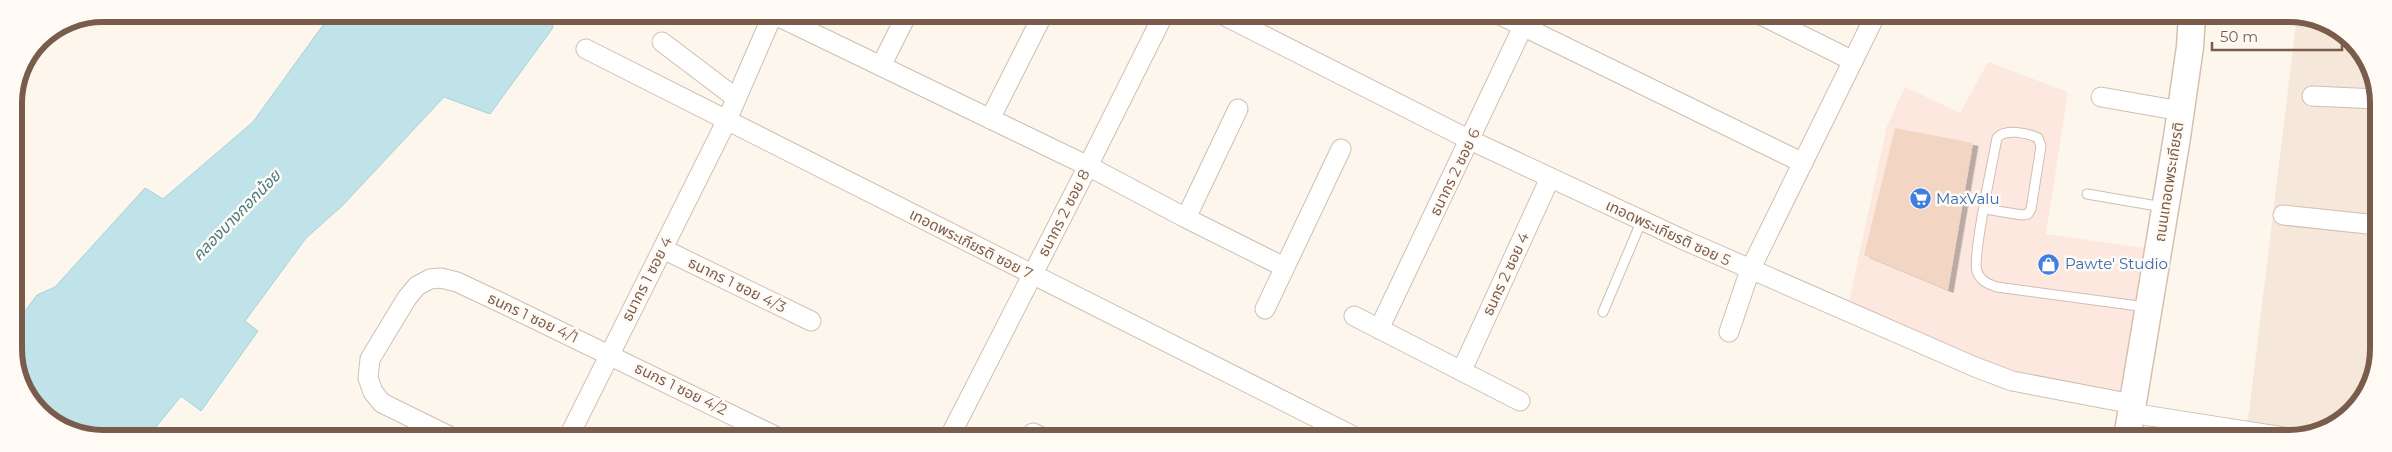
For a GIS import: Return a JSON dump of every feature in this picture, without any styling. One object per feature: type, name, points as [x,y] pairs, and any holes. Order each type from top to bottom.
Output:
[{"type":"main road","name":"ถนนเทอดพระเกียรติ","points":[[2130,418],[2181,111],[2191,22]]},
{"type":"street","name":"ธนากร 1 ซอย 4","points":[[572,430],[727,120],[769,22]]},
{"type":"street","points":[[790,22],[1088,166],[1186,218],[1284,266]]},
{"type":"street","points":[[881,66],[903,22]]},
{"type":"street","points":[[990,119],[1039,22]]},
{"type":"street","name":"ธนากร 2 ซอย 8","points":[[953,430],[1160,22]]},
{"type":"street","name":"เทอดพระเกียรติ ซอย 5","points":[[1237,22],[1470,140],[1550,178],[1750,270],[2012,381],[2130,418],[2226,430]]},
{"type":"street","name":"ธนากร 2 ซอย 6","points":[[1379,329],[1525,22]]},
{"type":"street","points":[[1530,22],[1803,163]]},
{"type":"street","points":[[1774,22],[1853,61]]},
{"type":"street","points":[[1729,332],[1750,270],[1872,22]]},
{"type":"street","points":[[662,42],[736,98]]},
{"type":"street","name":"เทอดพระเกียรติ ซอย 7","points":[[586,49],[1032,276],[1342,430]]},
{"type":"street","points":[[2312,96],[2369,99]]},
{"type":"street","points":[[2102,98],[2181,111]]},
{"type":"street","points":[[1186,218],[1238,109]]},
{"type":"street","points":[[1265,309],[1341,149]]},
{"type":"street","name":"ธนกร 2 ซอย 4","points":[[1462,370],[1550,178]]},
{"type":"street","points":[[2284,215],[2370,225]]},
{"type":"street","name":"ธนากร 1 ซอย 4/3","points":[[662,249],[811,321]]},
{"type":"street","name":"ธนกร 1 ซอย 4/1","points":[[437,430],[382,403],[373,392],[368,378],[370,359],[407,298],[418,286],[430,279],[441,278],[457,282],[610,354]]},
{"type":"street","points":[[1354,316],[1520,401]]},
{"type":"street","name":"ธนกร 1 ซอย 4/2","points":[[610,354],[763,430]]},
{"type":"lane","points":[[1985,209],[2022,215],[2028,214],[2031,209],[2041,146],[2038,138],[2007,132],[2000,134],[1997,138],[1985,209],[1977,271],[1984,283],[1997,287],[2149,307]]},
{"type":"lane","points":[[2087,194],[2166,207]]},
{"type":"lane","points":[[1603,312],[1642,220]]},
{"type":"shaded area","points":[[2296,23],[2299,23],[2324,31],[2342,43],[2359,63],[2368,88],[2370,104],[2369,359],[2359,389],[2353,398],[2333,416],[2319,423],[2304,428],[2288,430],[2244,430],[2249,412]]},
{"type":"shaded area","points":[[1988,62],[2068,92],[2046,234],[2151,249],[2126,397],[2012,377],[1848,306],[1887,126],[1905,87],[1960,113]]},
{"type":"water","name":"คลองบางกอกน้อย","points":[[325,22],[554,22],[552,29],[490,114],[444,97],[342,206],[306,238],[245,321],[258,331],[201,411],[181,396],[154,430],[93,429],[78,425],[59,416],[39,398],[29,379],[24,364],[22,348],[22,315],[37,295],[55,287],[145,188],[163,199],[253,122]]},
{"type":"building","name":"MaxValu","points":[[1895,128],[1973,143],[1948,290],[1864,255]]},
{"type":"place","name":"MaxValu","points":[[1920,199]]},
{"type":"place","name":"Pawte' Studio","points":[[2049,264]]}]
